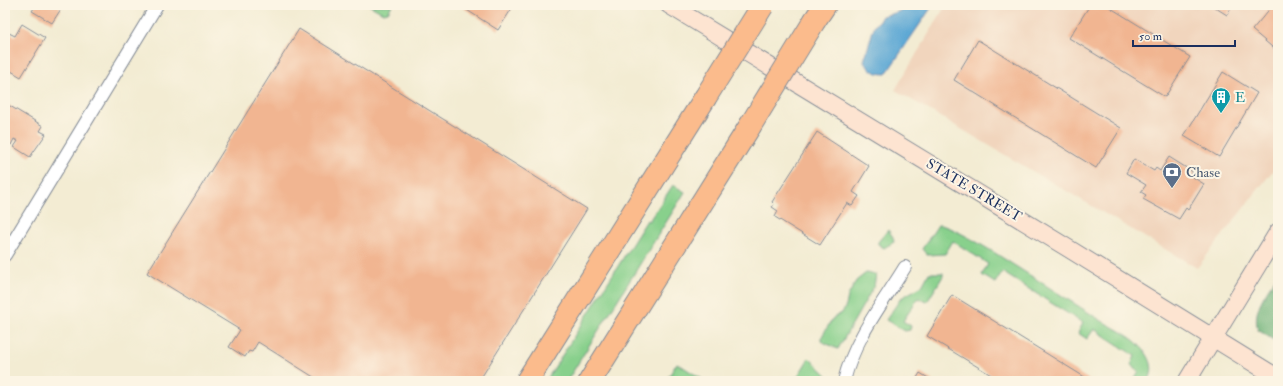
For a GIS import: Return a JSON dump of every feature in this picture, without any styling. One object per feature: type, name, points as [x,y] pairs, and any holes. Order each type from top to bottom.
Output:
[{"type":"highway","points":[[527,381],[763,5]]},
{"type":"highway","points":[[590,381],[820,12]]},
{"type":"main road","name":"STATE STREET","points":[[668,5],[1014,215],[1278,378]]},
{"type":"main road","points":[[1187,381],[1278,232]]},
{"type":"street","points":[[5,255],[157,5]]},
{"type":"street","points":[[844,381],[847,368],[860,340],[905,267]]},
{"type":"shaded area","points":[[946,5],[1278,5],[1278,164],[1197,268],[895,90]]},
{"type":"green space","points":[[369,5],[392,5],[388,12],[383,13]]},
{"type":"green space","points":[[673,185],[685,192],[567,381],[546,381],[647,220],[649,221]]},
{"type":"green space","points":[[938,225],[950,228],[995,253],[1131,338],[1144,350],[1151,363],[1152,372],[1148,381],[1133,381],[1139,371],[1131,365],[1135,356],[1094,329],[1087,339],[1078,333],[1083,323],[1002,272],[995,283],[982,275],[988,264],[953,241],[945,254],[927,255],[922,249]]},
{"type":"green space","points":[[888,230],[893,237],[894,242],[884,248],[878,244],[878,242]]},
{"type":"green space","points":[[866,273],[876,275],[874,286],[838,349],[821,341],[821,338],[833,318],[842,313],[846,306],[848,296],[856,281]]},
{"type":"green space","points":[[929,273],[943,273],[943,276],[927,302],[918,298],[903,321],[911,326],[910,330],[905,331],[886,320],[901,298],[922,286]]},
{"type":"green space","points":[[1278,274],[1278,343],[1258,330],[1256,322],[1262,300]]},
{"type":"green space","points":[[809,358],[830,378],[829,381],[795,381]]},
{"type":"green space","points":[[677,363],[705,381],[666,381]]},
{"type":"water","points":[[906,5],[933,5],[886,74],[870,69],[864,61],[874,27],[882,16],[899,11]]},
{"type":"building","points":[[36,5],[61,5],[59,8],[61,9],[52,23],[32,11]]},
{"type":"building","points":[[459,5],[514,5],[498,30]]},
{"type":"building","points":[[1090,5],[1106,5],[1190,57],[1165,97],[1069,38]]},
{"type":"building","points":[[1211,5],[1233,5],[1227,15]]},
{"type":"building","points":[[1273,5],[1278,5],[1278,52],[1252,30]]},
{"type":"building","points":[[22,24],[45,38],[21,77],[11,71],[5,81],[5,39],[9,33],[15,36]]},
{"type":"building","points":[[299,29],[587,209],[479,381],[320,381],[258,342],[252,352],[249,351],[245,357],[229,347],[240,330],[147,273]]},
{"type":"building","points":[[978,40],[1121,128],[1096,168],[954,80]]},
{"type":"building","name":"E","points":[[1223,72],[1257,93],[1219,157],[1184,136]]},
{"type":"building","points":[[5,103],[43,126],[40,131],[46,134],[30,157],[14,147],[18,141],[14,139],[11,145],[5,142]]},
{"type":"building","points":[[817,132],[869,166],[853,192],[859,196],[852,206],[847,203],[820,245],[775,217],[778,211],[772,207],[774,204],[772,202]]},
{"type":"building","name":"Chase","points":[[1169,157],[1193,172],[1191,176],[1204,184],[1188,210],[1186,208],[1179,219],[1143,199],[1146,195],[1141,192],[1146,185],[1126,173],[1134,159],[1154,171],[1156,168],[1160,171]]},
{"type":"building","points":[[5,183],[10,186],[6,193],[9,195],[5,202]]},
{"type":"building","points":[[952,295],[1091,381],[1001,381],[927,336]]},
{"type":"building","points":[[920,373],[933,381],[915,381]]},
{"type":"place","name":"E","points":[[1221,114]]},
{"type":"place","name":"Chase","points":[[1172,189]]}]
